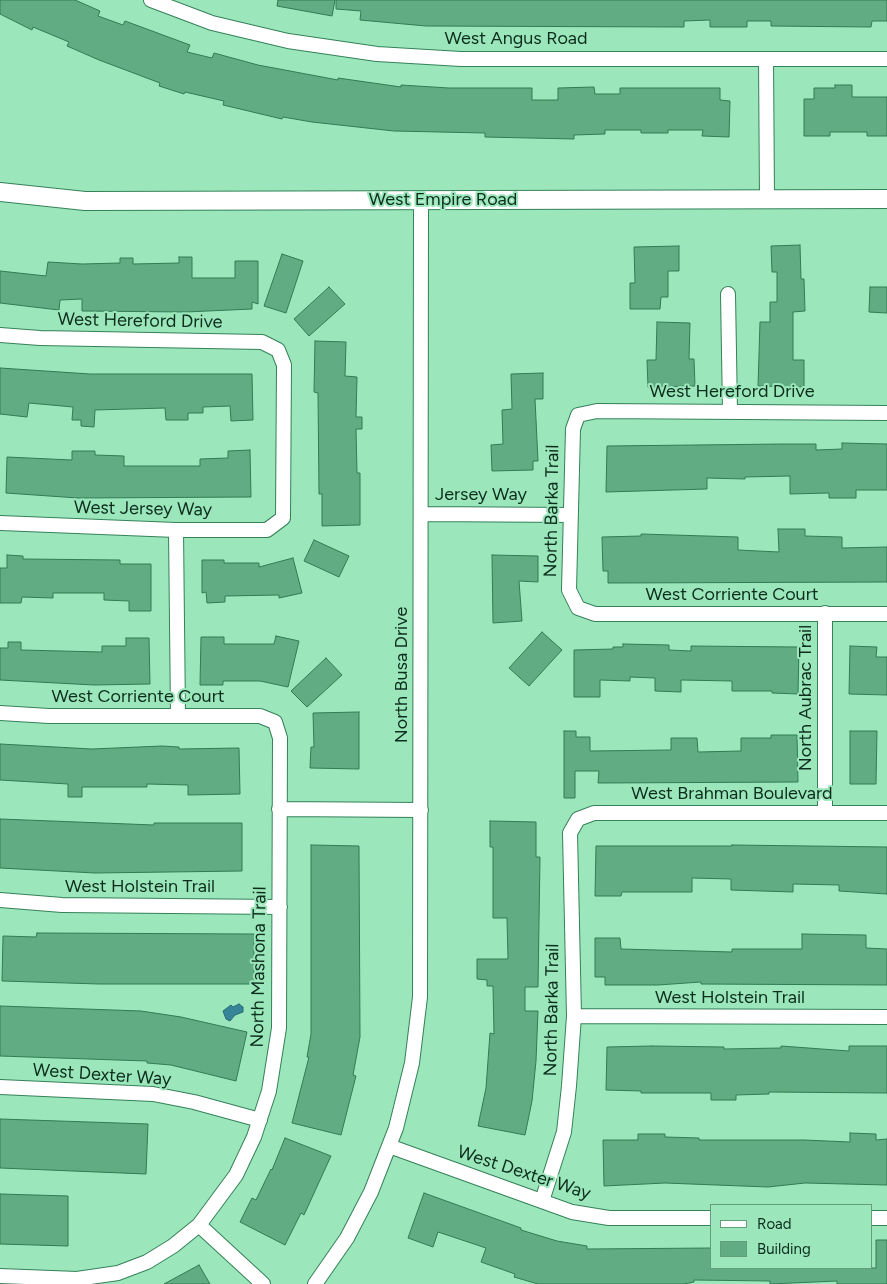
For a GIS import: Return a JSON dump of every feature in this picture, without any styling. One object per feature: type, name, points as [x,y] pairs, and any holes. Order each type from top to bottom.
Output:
[{"type":"street","name":"West Angus Road","points":[[151,0],[212,24],[288,41],[377,54],[461,58],[887,59]]},
{"type":"street","points":[[766,58],[766,199]]},
{"type":"street","name":"West Empire Road","points":[[0,192],[85,201],[887,199]]},
{"type":"street","name":"North Busa Drive","points":[[315,1284],[347,1238],[371,1192],[396,1128],[412,1063],[420,997],[421,200]]},
{"type":"street","points":[[728,294],[730,410]]},
{"type":"street","name":"West Hereford Drive","points":[[0,335],[40,338],[262,342],[278,350],[284,365],[283,518]]},
{"type":"street","name":"West Hereford Drive","points":[[578,415],[597,410],[887,413]]},
{"type":"street","name":"North Barka Trail","points":[[578,415],[573,429],[569,590],[578,608]]},
{"type":"street","name":"Jersey Way","points":[[421,514],[572,515]]},
{"type":"street","name":"West Jersey Way","points":[[0,524],[176,530],[266,530],[283,518]]},
{"type":"street","points":[[176,530],[178,716]]},
{"type":"street","name":"West Corriente Court","points":[[578,608],[595,614],[887,614]]},
{"type":"street","name":"North Aubrac Trail","points":[[825,613],[825,812]]},
{"type":"street","name":"West Corriente Court","points":[[0,714],[50,716],[260,716],[275,722]]},
{"type":"street","name":"North Mashona Trail","points":[[0,1276],[77,1279],[118,1273],[154,1258],[174,1246],[199,1225],[236,1175],[260,1120],[271,1083],[279,1028],[280,738],[275,722]]},
{"type":"street","points":[[279,809],[421,810]]},
{"type":"street","name":"West Brahman Boulevard","points":[[578,819],[594,812],[887,813]]},
{"type":"street","name":"North Barka Trail","points":[[542,1201],[564,1132],[574,1016],[570,833],[578,819]]},
{"type":"street","name":"West Holstein Trail","points":[[0,900],[62,905],[280,907]]},
{"type":"street","name":"West Holstein Trail","points":[[574,1016],[887,1017]]},
{"type":"street","name":"West Dexter Way","points":[[0,1087],[153,1094],[194,1102],[260,1120]]},
{"type":"street","name":"West Dexter Way","points":[[389,1146],[572,1212],[608,1218],[710,1218]]},
{"type":"street","points":[[872,1218],[887,1218]]},
{"type":"street","points":[[199,1225],[263,1284]]},
{"type":"water","points":[[239,1004],[243,1007],[243,1012],[235,1015],[230,1021],[226,1019],[223,1011],[231,1005],[233,1007]]},
{"type":"building","points":[[0,0],[75,0],[100,11],[98,16],[123,25],[125,21],[190,45],[187,52],[212,58],[214,53],[258,65],[338,80],[338,78],[401,87],[401,85],[449,88],[532,88],[532,100],[558,100],[558,88],[594,87],[595,94],[620,94],[620,88],[720,88],[720,100],[730,101],[729,137],[702,136],[703,130],[668,130],[668,133],[641,133],[641,130],[605,130],[605,134],[574,135],[574,139],[485,137],[485,133],[394,131],[283,117],[282,119],[223,105],[224,101],[185,92],[184,94],[159,86],[160,83],[99,60],[67,46],[69,42],[33,27],[32,30],[0,14]]},
{"type":"building","points":[[278,0],[335,0],[332,16],[277,6]]},
{"type":"building","points":[[336,0],[887,0],[887,21],[872,21],[871,27],[771,26],[771,21],[747,21],[747,27],[710,27],[710,20],[684,21],[684,27],[426,26],[360,20],[361,11],[336,9]]},
{"type":"building","points":[[835,85],[852,85],[852,97],[887,97],[887,136],[867,136],[867,132],[830,132],[830,136],[804,136],[804,99],[814,99],[814,88],[835,88]]},
{"type":"building","points":[[800,245],[801,279],[804,279],[805,311],[793,312],[793,360],[804,360],[804,387],[758,386],[760,322],[770,322],[770,302],[777,302],[777,272],[772,272],[771,246]]},
{"type":"building","points":[[679,246],[679,271],[668,271],[668,297],[661,297],[660,309],[630,309],[630,283],[635,283],[634,247]]},
{"type":"building","points":[[282,254],[303,261],[286,313],[264,306]]},
{"type":"building","points":[[179,257],[192,257],[192,278],[235,278],[235,261],[258,261],[258,304],[252,302],[252,309],[186,312],[82,311],[82,299],[60,300],[59,310],[0,303],[0,271],[46,276],[48,262],[82,264],[120,263],[120,258],[133,258],[133,264],[179,263]]},
{"type":"building","points":[[329,287],[345,304],[309,336],[294,319]]},
{"type":"building","points":[[870,287],[887,287],[887,313],[869,312]]},
{"type":"building","points":[[657,322],[690,323],[689,359],[694,359],[695,386],[648,387],[647,360],[656,360]]},
{"type":"building","points":[[315,341],[346,342],[345,376],[357,377],[356,417],[362,417],[362,429],[356,429],[357,473],[360,473],[360,525],[322,526],[322,494],[319,494],[318,393],[314,392]]},
{"type":"building","points":[[0,368],[90,374],[252,374],[253,420],[231,421],[230,406],[203,407],[203,413],[188,413],[188,420],[166,420],[165,408],[95,410],[94,427],[81,426],[81,420],[72,420],[73,407],[29,403],[27,417],[0,414]]},
{"type":"building","points":[[543,373],[543,399],[535,399],[538,461],[533,461],[533,470],[492,471],[491,445],[503,444],[502,410],[512,409],[511,374]]},
{"type":"building","points":[[842,443],[887,444],[887,490],[856,490],[856,498],[829,498],[829,493],[790,494],[790,476],[745,477],[745,479],[707,478],[707,489],[606,492],[607,446],[816,444],[816,450],[842,449]]},
{"type":"building","points":[[250,450],[251,497],[78,498],[6,493],[7,457],[72,460],[72,451],[95,451],[95,455],[124,456],[124,466],[200,466],[200,459],[228,458],[228,451]]},
{"type":"building","points":[[778,529],[805,529],[805,536],[842,537],[842,548],[887,547],[887,582],[608,583],[608,571],[603,571],[602,537],[641,536],[641,534],[738,537],[738,550],[779,552]]},
{"type":"building","points":[[314,540],[349,556],[339,577],[304,561]]},
{"type":"building","points":[[7,555],[23,556],[23,559],[120,560],[120,564],[151,564],[151,611],[129,611],[129,601],[104,600],[104,593],[53,593],[53,598],[22,597],[21,603],[0,603],[0,568],[7,568]]},
{"type":"building","points":[[492,555],[538,556],[538,582],[519,581],[522,621],[493,623]]},
{"type":"building","points":[[293,558],[302,593],[279,598],[279,595],[225,596],[225,602],[207,603],[206,592],[202,593],[202,560],[224,560],[224,563],[259,563],[259,567]]},
{"type":"building","points":[[542,632],[562,650],[529,686],[509,668]]},
{"type":"building","points":[[276,636],[299,641],[288,687],[260,681],[223,681],[223,685],[200,685],[201,637],[224,637],[224,644],[274,644]]},
{"type":"building","points":[[126,638],[149,638],[150,684],[94,685],[0,680],[0,648],[8,648],[8,642],[21,642],[21,650],[102,652],[102,646],[126,646]]},
{"type":"building","points":[[623,644],[669,645],[669,650],[691,651],[691,646],[799,647],[798,694],[772,693],[772,691],[732,691],[732,681],[681,680],[681,692],[655,691],[655,678],[630,677],[630,681],[600,680],[600,697],[574,697],[574,650],[613,649],[613,647],[623,647]]},
{"type":"building","points":[[850,646],[877,647],[876,657],[887,657],[887,695],[849,694]]},
{"type":"building","points":[[326,658],[342,675],[307,707],[291,691]]},
{"type":"building","points":[[359,712],[359,769],[310,768],[311,747],[314,747],[313,713]]},
{"type":"building","points":[[564,731],[576,731],[576,737],[590,737],[590,751],[671,750],[671,738],[697,738],[698,752],[741,751],[741,738],[771,738],[771,735],[797,735],[798,782],[598,783],[599,771],[575,771],[575,798],[564,798]]},
{"type":"building","points":[[850,731],[877,731],[876,784],[850,784]]},
{"type":"building","points":[[0,744],[92,749],[162,746],[179,747],[179,749],[239,748],[240,794],[188,795],[188,785],[147,784],[147,787],[82,787],[82,797],[68,797],[68,784],[0,780]]},
{"type":"building","points":[[0,819],[154,825],[154,823],[242,823],[242,871],[95,873],[0,868]]},
{"type":"building","points":[[490,821],[536,822],[536,857],[540,857],[538,987],[525,987],[525,1011],[538,1011],[532,1101],[525,1135],[478,1126],[486,1088],[490,1033],[494,1034],[493,986],[487,986],[487,980],[477,979],[477,959],[508,959],[507,918],[493,918],[493,847],[490,847]]},
{"type":"building","points":[[311,845],[359,846],[360,1037],[353,1075],[356,1076],[341,1135],[292,1123],[309,1057],[307,1057],[311,1034]]},
{"type":"building","points":[[596,846],[887,847],[887,894],[839,891],[839,885],[793,884],[793,892],[731,890],[731,879],[692,878],[692,892],[622,892],[621,896],[595,896]]},
{"type":"building","points":[[37,933],[254,934],[254,984],[99,984],[2,981],[3,936],[36,937]]},
{"type":"building","points":[[802,934],[866,935],[866,948],[887,949],[887,985],[701,984],[701,982],[658,985],[605,985],[605,977],[595,977],[595,938],[620,938],[621,949],[732,952],[732,949],[802,949]]},
{"type":"building","points":[[0,1006],[141,1011],[181,1017],[247,1032],[236,1081],[171,1065],[147,1063],[147,1061],[0,1056]]},
{"type":"building","points":[[781,1046],[849,1051],[849,1046],[887,1046],[887,1093],[769,1092],[769,1094],[736,1095],[736,1100],[711,1100],[711,1093],[641,1093],[641,1091],[606,1090],[607,1047],[724,1047],[724,1049],[781,1048]]},
{"type":"building","points":[[0,1119],[148,1124],[146,1174],[0,1168]]},
{"type":"building","points":[[850,1133],[876,1134],[876,1140],[887,1139],[887,1185],[805,1183],[768,1187],[665,1183],[604,1186],[603,1140],[638,1140],[638,1134],[665,1134],[665,1137],[699,1138],[699,1140],[850,1142]]},
{"type":"building","points":[[285,1138],[331,1156],[304,1215],[301,1213],[285,1245],[240,1222],[252,1198],[256,1200],[272,1170]]},
{"type":"building","points":[[424,1193],[521,1228],[521,1230],[557,1241],[587,1246],[587,1249],[710,1248],[710,1269],[872,1269],[876,1268],[876,1240],[887,1240],[887,1284],[837,1284],[837,1281],[770,1284],[770,1281],[694,1280],[694,1282],[684,1284],[538,1284],[514,1277],[515,1274],[481,1262],[486,1248],[438,1232],[433,1247],[408,1238]]},
{"type":"building","points":[[0,1194],[68,1196],[68,1246],[0,1244]]},
{"type":"building","points":[[199,1265],[210,1284],[164,1284]]}]
